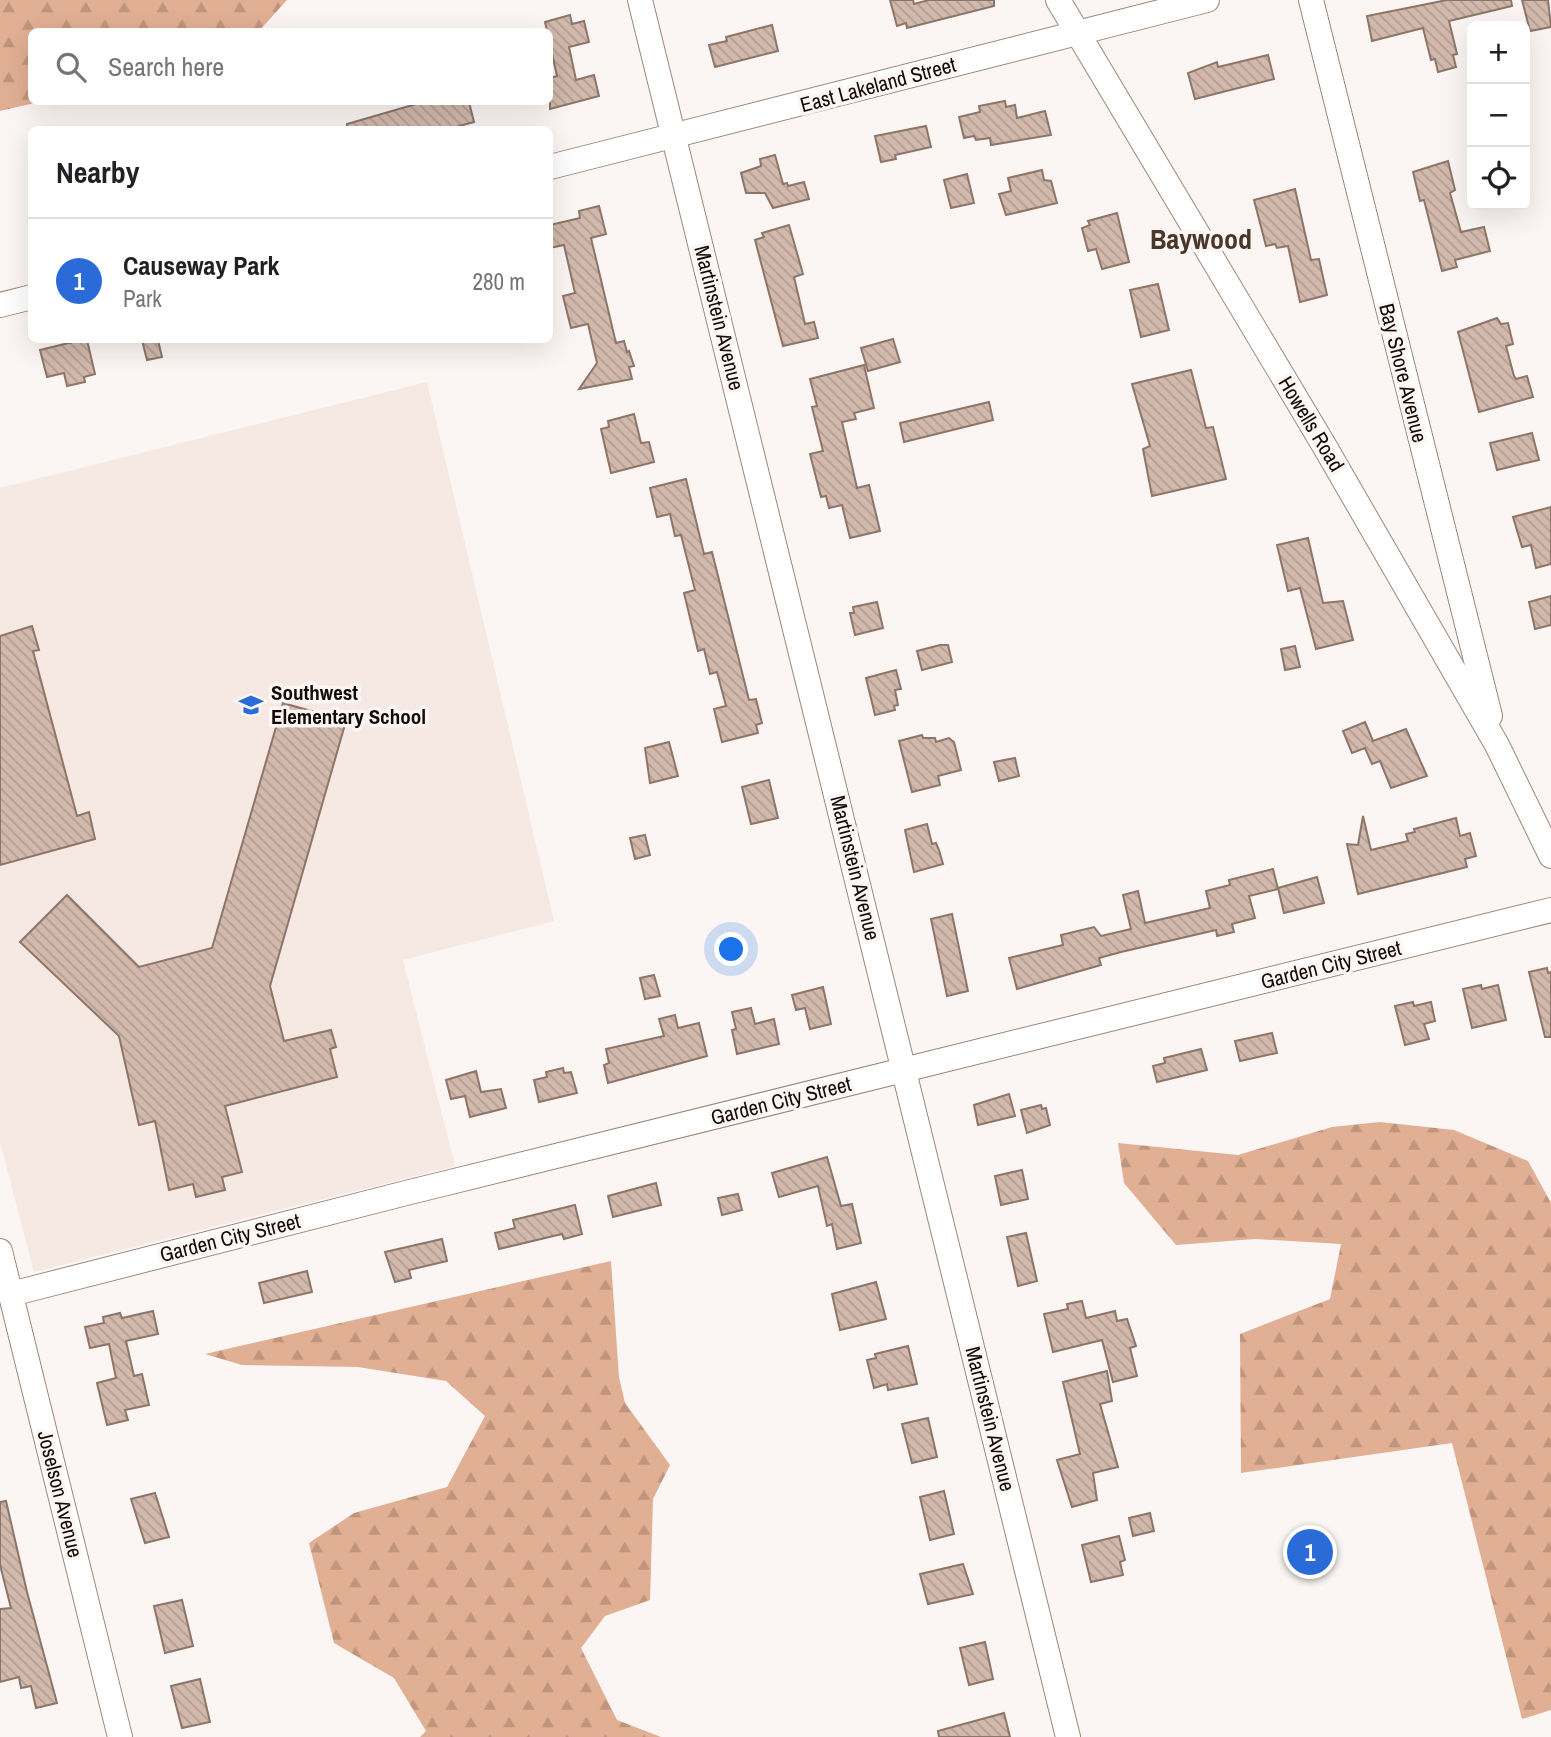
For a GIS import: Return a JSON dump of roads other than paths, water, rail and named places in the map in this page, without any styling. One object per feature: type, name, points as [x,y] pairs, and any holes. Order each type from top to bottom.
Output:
[{"type":"street","name":"Martinstein Avenue","points":[[640,0],[1068,1737]]},
{"type":"street","name":"Howells Road","points":[[1058,0],[1325,447],[1497,745],[1551,856]]},
{"type":"street","name":"East Lakeland Street","points":[[553,166],[1207,0]]},
{"type":"street","name":"Bay Shore Avenue","points":[[1311,0],[1497,745]]},
{"type":"street","points":[[0,305],[28,298]]},
{"type":"street","name":"Garden City Street","points":[[11,1294],[410,1192],[1551,910]]},
{"type":"street","name":"Joselson Avenue","points":[[0,1251],[120,1737]]},
{"type":"place","name":"Southwest Elementary School","points":[[251,705]]},
{"type":"place","name":"Causeway Park","points":[[1310,1552]]},
{"type":"district","name":"Baywood","points":[[1201,239]]}]
